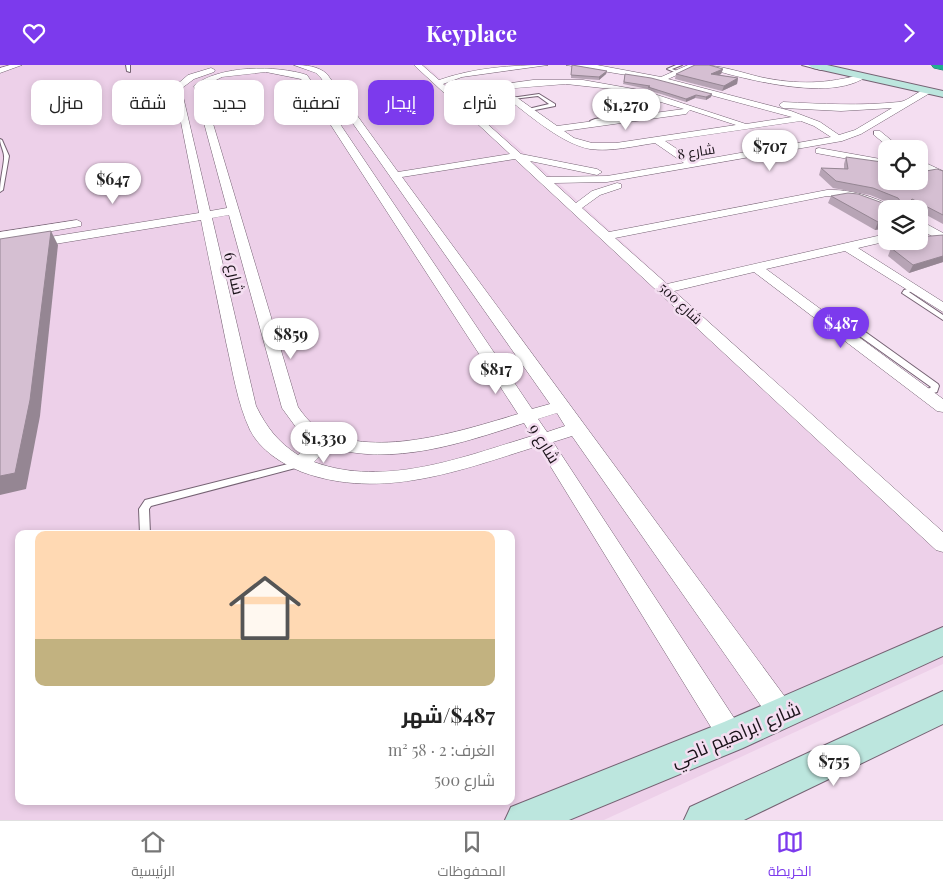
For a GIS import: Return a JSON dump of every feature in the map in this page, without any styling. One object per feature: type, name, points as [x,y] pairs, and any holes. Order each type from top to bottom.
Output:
[{"type":"highway","points":[[938,65],[943,66]]},
{"type":"street","points":[[0,71],[18,65]]},
{"type":"street","points":[[298,65],[319,71],[326,80]]},
{"type":"street","points":[[430,72],[460,73],[475,67],[514,65]]},
{"type":"street","points":[[430,72],[460,73],[544,65]]},
{"type":"street","points":[[570,65],[677,75],[769,103],[805,117],[829,130],[839,139]]},
{"type":"street","points":[[619,65],[636,71],[665,77],[677,75],[695,65]]},
{"type":"street","points":[[703,65],[783,84],[805,86],[836,86],[863,76]]},
{"type":"street","points":[[813,65],[832,67],[942,92]]},
{"type":"street","points":[[208,80],[243,66]]},
{"type":"street","points":[[184,80],[203,72],[243,66]]},
{"type":"street","name":"شارع 9","points":[[243,66],[278,69],[301,74],[305,80]]},
{"type":"street","points":[[832,67],[927,91],[942,92]]},
{"type":"street","name":"شارع 500","points":[[430,72],[444,88]]},
{"type":"street","points":[[677,75],[805,117],[836,123]]},
{"type":"street","points":[[515,86],[565,81],[599,83],[748,126]]},
{"type":"street","name":"شارع 8","points":[[546,180],[592,181],[778,151],[839,139],[864,128],[927,91]]},
{"type":"street","name":"شارع 8","points":[[576,207],[596,193],[615,186],[819,151],[852,143],[877,133],[942,92]]},
{"type":"street","points":[[515,99],[571,140],[591,145],[616,146],[805,117]]},
{"type":"street","name":"شارع 6","points":[[184,103],[207,164],[232,206],[290,408],[310,431],[326,440],[370,448],[418,445],[562,406]]},
{"type":"street","points":[[769,103],[841,109],[902,104]]},
{"type":"street","points":[[556,129],[694,110]]},
{"type":"street","points":[[358,123],[404,181],[782,714]]},
{"type":"street","name":"شارع 6","points":[[202,125],[207,164],[203,210],[253,422],[261,435],[273,448],[300,464],[344,476],[398,477],[428,473],[579,428]]},
{"type":"street","name":"شارع 9","points":[[335,125],[543,439],[731,737]]},
{"type":"street","name":"شارع 500","points":[[484,125],[608,236],[943,544]]},
{"type":"street","points":[[850,126],[864,128]]},
{"type":"street","points":[[877,133],[886,140]]},
{"type":"street","points":[[657,140],[694,165]]},
{"type":"street","points":[[350,147],[360,143],[373,143]]},
{"type":"street","points":[[778,151],[788,156]]},
{"type":"street","points":[[819,151],[878,162]]},
{"type":"street","points":[[404,181],[524,161],[580,170],[632,175]]},
{"type":"street","points":[[461,176],[524,161]]},
{"type":"street","points":[[928,168],[943,175]]},
{"type":"street","points":[[928,178],[943,185]]},
{"type":"street","points":[[608,236],[827,193],[852,193],[878,203]]},
{"type":"street","points":[[0,236],[232,206]]},
{"type":"street","points":[[0,249],[203,210]]},
{"type":"street","points":[[928,231],[943,238]]},
{"type":"street","points":[[665,289],[878,240]]},
{"type":"street","points":[[847,247],[943,308]]},
{"type":"street","points":[[756,268],[943,407]]},
{"type":"street","points":[[300,464],[326,440]]},
{"type":"street","name":"شارع ابراهيم ناجي","points":[[524,820],[731,737],[943,641]]},
{"type":"street","points":[[707,819],[943,707]]},
{"type":"lane","points":[[128,65],[128,71]]},
{"type":"lane","points":[[804,65],[832,67]]},
{"type":"lane","points":[[515,98],[539,95],[553,105],[530,110]]},
{"type":"lane","points":[[0,140],[7,156],[0,190]]},
{"type":"lane","points":[[914,289],[905,293],[943,318]]},
{"type":"lane","points":[[145,530],[144,509],[148,503],[300,464]]},
{"type":"shaded area","points":[[0,65],[425,65],[444,82],[444,125],[493,125],[566,190],[943,538],[943,664],[604,820],[0,820]]},
{"type":"building","points":[[572,65],[607,71],[599,77],[571,75]]},
{"type":"building","points":[[695,65],[709,65],[723,69],[711,74],[738,78],[724,86],[676,74]]},
{"type":"building","points":[[625,74],[651,78],[712,94],[706,97],[696,95],[686,99],[648,87],[650,86],[624,82]]},
{"type":"building","points":[[846,157],[878,161],[878,190],[836,181],[821,168],[848,169]]},
{"type":"building","points":[[937,169],[943,171],[943,215],[928,207],[928,200],[900,200],[878,190],[928,190],[928,170]]},
{"type":"building","points":[[848,193],[858,194],[878,201],[878,222],[831,196]]},
{"type":"building","points":[[51,231],[30,400],[15,473],[0,476],[0,239]]},
{"type":"building","points":[[943,235],[943,256],[913,265],[894,250],[928,250],[928,236]]}]
